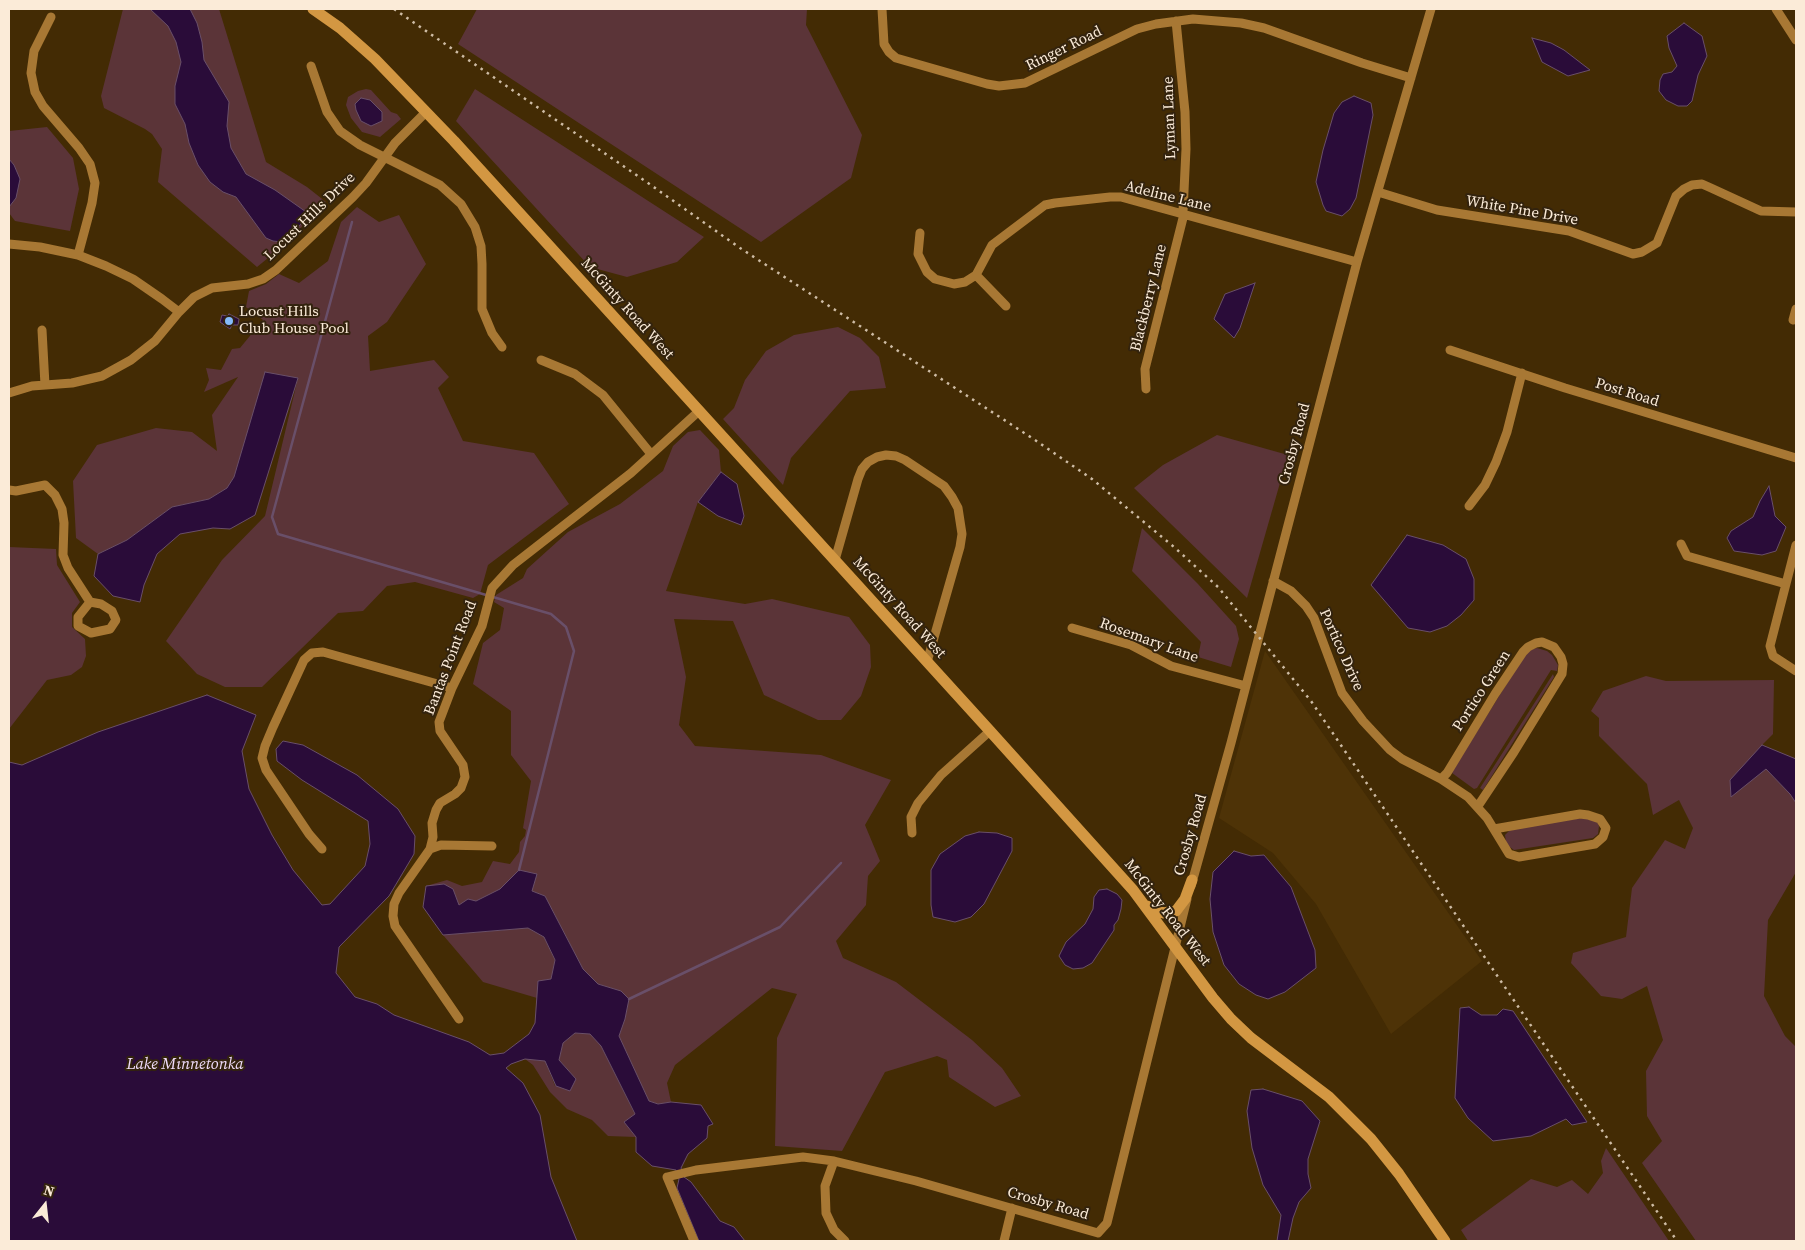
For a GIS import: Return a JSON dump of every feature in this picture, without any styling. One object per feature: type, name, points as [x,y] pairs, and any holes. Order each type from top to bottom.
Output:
[{"type":"main road","name":"McGinty Road West","points":[[313,9],[340,28],[376,59],[426,112],[928,662],[1133,890],[1175,944],[1213,998],[1231,1019],[1251,1038],[1329,1097],[1372,1139],[1399,1174],[1444,1241]]},
{"type":"main road","points":[[1144,903],[1163,913],[1176,911],[1185,899],[1192,880]]},
{"type":"street","name":"Ringer Road","points":[[882,9],[884,44],[896,58],[999,86],[1026,83],[1137,29],[1156,24],[1193,19],[1218,20],[1264,28],[1362,63],[1411,78]]},
{"type":"street","name":"Crosby Road","points":[[694,1241],[667,1177],[750,1162],[802,1157],[834,1161],[916,1181],[1098,1233],[1107,1223],[1192,880],[1246,686],[1357,262],[1431,9]]},
{"type":"street","points":[[1776,9],[1796,40]]},
{"type":"street","points":[[51,17],[34,51],[30,73],[34,92],[43,106],[79,148],[90,164],[94,183],[92,203],[78,255]]},
{"type":"street","name":"Lyman Lane","points":[[1176,21],[1185,112],[1184,214]]},
{"type":"street","points":[[311,66],[327,112],[340,131],[360,145],[440,184],[460,204],[474,227],[481,246],[482,309],[492,333],[502,347]]},
{"type":"street","name":"Locust Hills Drive","points":[[9,393],[32,386],[72,382],[102,376],[132,360],[155,342],[179,312],[194,297],[212,288],[248,284],[263,279],[276,270],[353,197],[395,143],[426,112]]},
{"type":"street","name":"White Pine Drive","points":[[1378,192],[1437,210],[1569,231],[1633,254],[1642,252],[1657,243],[1676,196],[1692,185],[1702,184],[1761,211],[1796,212]]},
{"type":"street","name":"Adeline Lane","points":[[976,275],[992,245],[1045,205],[1120,197],[1357,262]]},
{"type":"street","name":"Blackberry Lane","points":[[1146,389],[1145,369],[1184,214]]},
{"type":"street","points":[[920,233],[918,254],[927,272],[935,279],[944,283],[954,284],[964,282],[976,275],[1006,306]]},
{"type":"street","points":[[9,244],[40,247],[78,255],[133,279],[179,312]]},
{"type":"street","points":[[1793,320],[1796,309]]},
{"type":"street","points":[[42,330],[45,385]]},
{"type":"street","name":"Post Road","points":[[1450,350],[1565,388],[1796,458]]},
{"type":"street","points":[[541,360],[575,374],[603,395],[651,454]]},
{"type":"street","points":[[1470,506],[1485,485],[1496,462],[1507,432],[1522,373]]},
{"type":"street","name":"Bantas Point Road","points":[[430,849],[433,838],[432,823],[436,810],[440,803],[456,794],[462,788],[465,776],[463,765],[440,732],[439,722],[452,688],[482,626],[492,588],[512,565],[631,473],[699,411]]},
{"type":"street","points":[[835,560],[858,478],[868,462],[877,458],[896,456],[912,464],[944,486],[958,508],[962,534],[928,662]]},
{"type":"street","points":[[9,490],[16,491],[45,485],[55,495],[62,509],[64,524],[63,555],[68,568],[90,602]]},
{"type":"street","points":[[1681,544],[1687,556],[1786,584]]},
{"type":"street","points":[[1796,545],[1770,646],[1773,656],[1796,671]]},
{"type":"street","name":"Portico Drive","points":[[1273,580],[1291,591],[1306,606],[1314,618],[1342,692],[1363,721],[1390,750],[1402,759],[1441,778],[1478,806],[1509,854],[1515,857],[1595,844],[1603,837],[1606,828],[1600,819],[1580,814],[1494,829]]},
{"type":"street","name":"Rosemary Lane","points":[[1072,628],[1131,645],[1171,666],[1246,686]]},
{"type":"street","name":"Portico Green","points":[[1441,778],[1447,772],[1523,652],[1528,647],[1542,642],[1554,648],[1561,657],[1563,664],[1562,674],[1478,806]]},
{"type":"street","points":[[322,849],[309,834],[266,770],[262,758],[273,727],[304,660],[312,653],[323,652],[452,688]]},
{"type":"street","points":[[912,833],[911,817],[918,803],[941,775],[990,731]]},
{"type":"street","points":[[458,1019],[395,926],[393,916],[394,904],[399,893],[430,849],[441,845],[492,846]]},
{"type":"street","points":[[834,1161],[825,1186],[826,1213],[834,1230],[845,1241]]},
{"type":"street","points":[[1004,1241],[1012,1208]]},
{"type":"shaded area","points":[[123,9],[219,9],[266,162],[307,187],[326,202],[284,245],[257,267],[158,182],[162,149],[152,134],[104,108],[101,96]]},
{"type":"shaded area","points":[[477,9],[807,9],[806,25],[862,135],[851,178],[761,242],[458,44]]},
{"type":"shaded area","points":[[366,89],[371,90],[391,112],[397,114],[401,119],[380,137],[362,132],[351,118],[346,105],[348,97]]},
{"type":"shaded area","points":[[475,89],[704,237],[677,262],[627,277],[590,267],[456,121]]},
{"type":"shaded area","points":[[47,127],[73,158],[79,189],[70,231],[15,221],[9,213],[9,207],[16,198],[14,165],[9,159],[9,131]]},
{"type":"shaded area","points":[[357,207],[379,222],[399,215],[426,264],[387,322],[368,336],[370,371],[434,360],[449,377],[438,388],[463,441],[534,453],[569,504],[488,565],[480,594],[473,598],[415,582],[387,586],[363,611],[338,613],[262,687],[225,687],[197,674],[166,641],[222,560],[265,516],[298,378],[227,488],[209,499],[172,507],[127,540],[98,554],[76,538],[73,481],[97,445],[156,428],[192,432],[217,451],[212,415],[238,377],[204,392],[209,380],[206,368],[221,370],[232,349],[240,348],[263,320],[246,307],[249,291],[266,284],[279,274],[299,283],[328,261],[341,222]]},
{"type":"shaded area","points":[[838,327],[860,338],[879,357],[886,388],[850,391],[791,458],[783,485],[723,419],[734,408],[745,380],[766,351],[794,335]]},
{"type":"shaded area","points":[[700,430],[719,450],[721,472],[698,502],[666,591],[745,604],[772,599],[849,617],[870,645],[871,667],[861,696],[841,720],[818,720],[764,695],[733,621],[674,619],[686,677],[679,725],[695,746],[821,755],[891,780],[865,825],[880,861],[868,876],[866,905],[836,941],[843,958],[896,982],[972,1040],[1002,1068],[1021,1096],[995,1107],[949,1077],[947,1060],[937,1056],[885,1072],[842,1151],[775,1146],[777,1038],[797,994],[772,988],[675,1065],[667,1083],[671,1102],[658,1104],[649,1101],[619,1036],[625,1019],[621,991],[598,984],[583,969],[545,896],[532,891],[519,870],[500,889],[476,901],[458,905],[444,884],[426,886],[447,880],[462,886],[482,882],[493,861],[510,864],[519,852],[520,842],[525,836],[526,830],[523,828],[531,781],[511,755],[511,711],[473,684],[483,643],[500,630],[504,608],[494,602],[496,595],[523,578],[527,569],[568,532],[620,504],[663,471],[673,446],[688,432]]},
{"type":"shaded area","points":[[1217,435],[1288,455],[1247,598],[1134,488],[1163,465]]},
{"type":"shaded area","points":[[1142,528],[1198,584],[1236,626],[1239,639],[1231,667],[1198,657],[1201,642],[1132,571]]},
{"type":"shaded area","points":[[9,547],[56,549],[57,565],[80,602],[72,613],[72,627],[85,639],[86,656],[82,667],[71,675],[47,680],[9,729]]},
{"type":"shaded area","points":[[1537,648],[1547,651],[1552,655],[1558,665],[1557,671],[1551,670],[1477,788],[1474,789],[1452,773],[1453,770],[1524,656],[1530,650]]},
{"type":"shaded area","points":[[1265,651],[1482,961],[1391,1034],[1316,904],[1273,853],[1219,818]]},
{"type":"shaded area","points":[[1553,674],[1554,677],[1483,790],[1480,788]]},
{"type":"shaded area","points":[[1646,676],[1666,681],[1774,680],[1773,734],[1762,745],[1766,769],[1796,803],[1796,872],[1768,920],[1764,996],[1785,1036],[1796,1047],[1796,1241],[1696,1241],[1642,1163],[1662,1141],[1647,1116],[1646,1071],[1663,1040],[1647,986],[1622,999],[1601,996],[1571,963],[1573,953],[1626,937],[1632,888],[1665,840],[1685,849],[1693,828],[1679,800],[1653,815],[1647,784],[1599,736],[1599,718],[1591,711],[1603,691]]},
{"type":"shaded area","points":[[1591,817],[1596,819],[1599,826],[1598,834],[1593,838],[1514,850],[1506,842],[1505,835],[1513,827]]},
{"type":"shaded area","points":[[528,928],[544,937],[555,961],[551,979],[539,981],[537,998],[483,982],[443,935]]},
{"type":"shaded area","points":[[575,1033],[590,1034],[601,1046],[635,1115],[624,1122],[636,1137],[608,1136],[592,1120],[567,1109],[550,1092],[533,1065],[525,1059],[545,1061],[555,1086],[576,1079],[559,1060],[563,1043]]},
{"type":"shaded area","points":[[1606,1148],[1669,1241],[1468,1241],[1461,1230],[1531,1179],[1557,1187],[1572,1180],[1588,1194],[1603,1173],[1601,1161]]},
{"type":"water","points":[[150,9],[190,9],[197,23],[204,60],[229,102],[227,126],[231,148],[246,174],[275,190],[309,214],[295,231],[282,242],[266,238],[236,197],[223,192],[210,182],[198,165],[189,143],[185,124],[175,104],[175,86],[181,62],[176,42],[168,26]]},
{"type":"water","points":[[1684,23],[1702,36],[1707,56],[1698,75],[1692,101],[1687,106],[1678,106],[1666,100],[1659,91],[1660,80],[1663,74],[1672,72],[1677,66],[1669,48],[1667,36]]},
{"type":"water","points":[[1532,38],[1551,43],[1564,50],[1590,70],[1568,76],[1542,62]]},
{"type":"water","points":[[1354,96],[1371,103],[1373,115],[1356,198],[1350,209],[1342,216],[1326,211],[1316,182],[1334,113],[1342,102]]},
{"type":"water","points":[[361,98],[370,100],[382,112],[382,121],[371,126],[361,121],[355,104]]},
{"type":"water","points":[[9,159],[20,179],[16,198],[9,207]]},
{"type":"water","points":[[1255,283],[1240,328],[1234,338],[1214,319],[1225,294]]},
{"type":"water","name":"Locust Hills Club House Pool","points":[[229,314],[239,319],[238,325],[232,325],[230,329],[220,322],[222,315],[227,316]]},
{"type":"water","points":[[265,372],[298,378],[255,515],[230,529],[213,528],[180,534],[157,554],[144,585],[140,602],[113,596],[94,576],[98,554],[127,540],[172,507],[209,499],[227,488],[234,477]]},
{"type":"water","points":[[721,472],[737,484],[744,516],[741,525],[718,516],[698,502]]},
{"type":"water","points":[[1769,486],[1775,516],[1786,527],[1776,551],[1762,555],[1734,551],[1727,538],[1731,531],[1753,517]]},
{"type":"water","points":[[1407,535],[1443,545],[1466,559],[1474,579],[1474,600],[1461,615],[1447,626],[1430,632],[1408,628],[1371,585]]},
{"type":"water","name":"Lake Minnetonka","points":[[207,695],[256,715],[242,751],[249,789],[272,835],[293,870],[322,905],[330,904],[365,866],[370,844],[368,821],[302,780],[277,761],[276,749],[283,741],[303,745],[357,775],[398,809],[415,836],[414,854],[389,896],[339,947],[336,973],[355,997],[377,1004],[394,1015],[469,1042],[490,1055],[504,1053],[529,1034],[535,1023],[538,981],[551,979],[555,960],[544,937],[528,928],[443,935],[423,907],[426,886],[444,884],[453,889],[459,905],[468,899],[476,901],[500,889],[519,870],[537,874],[532,891],[545,896],[583,969],[598,984],[621,991],[629,999],[619,1036],[649,1101],[658,1104],[671,1102],[701,1105],[713,1124],[708,1126],[707,1138],[688,1154],[681,1168],[684,1177],[691,1182],[720,1221],[734,1227],[745,1241],[699,1241],[677,1188],[679,1179],[676,1170],[652,1166],[636,1152],[636,1137],[624,1122],[635,1114],[601,1046],[590,1034],[575,1033],[563,1043],[559,1060],[576,1079],[570,1091],[556,1086],[545,1061],[525,1059],[506,1068],[523,1083],[540,1115],[551,1177],[577,1241],[9,1241],[9,762],[22,765],[98,732]]},
{"type":"water","points":[[1762,745],[1796,759],[1796,803],[1766,769],[1731,797],[1730,780]]},
{"type":"water","points":[[979,832],[997,833],[1012,838],[1012,851],[984,904],[971,917],[955,922],[933,917],[931,870],[940,854],[965,836]]},
{"type":"water","points":[[1234,851],[1251,856],[1264,855],[1291,887],[1315,950],[1316,968],[1285,992],[1268,999],[1256,995],[1239,984],[1224,965],[1213,932],[1210,899],[1213,872]]},
{"type":"water","points":[[1107,889],[1117,894],[1122,900],[1114,930],[1092,963],[1083,968],[1073,969],[1065,965],[1059,956],[1066,942],[1085,924],[1093,909],[1094,897],[1099,890]]},
{"type":"water","points":[[1469,1007],[1481,1015],[1497,1015],[1503,1009],[1513,1011],[1587,1122],[1572,1125],[1566,1119],[1531,1136],[1493,1141],[1468,1118],[1455,1098],[1460,1008]]},
{"type":"water","points":[[1263,1089],[1302,1101],[1320,1121],[1308,1159],[1308,1174],[1311,1188],[1299,1202],[1288,1241],[1277,1241],[1281,1215],[1263,1185],[1252,1148],[1247,1111],[1251,1090]]},
{"type":"waterway","points":[[352,222],[272,517],[278,534],[551,614],[566,627],[574,651],[519,870]]},
{"type":"waterway","points":[[629,999],[780,927],[841,863]]},
{"type":"railway","points":[[394,9],[740,248],[1092,479],[1174,547],[1218,587],[1311,701],[1677,1241]]},
{"type":"place","name":"Locust Hills Club House Pool","points":[[229,321]]}]
